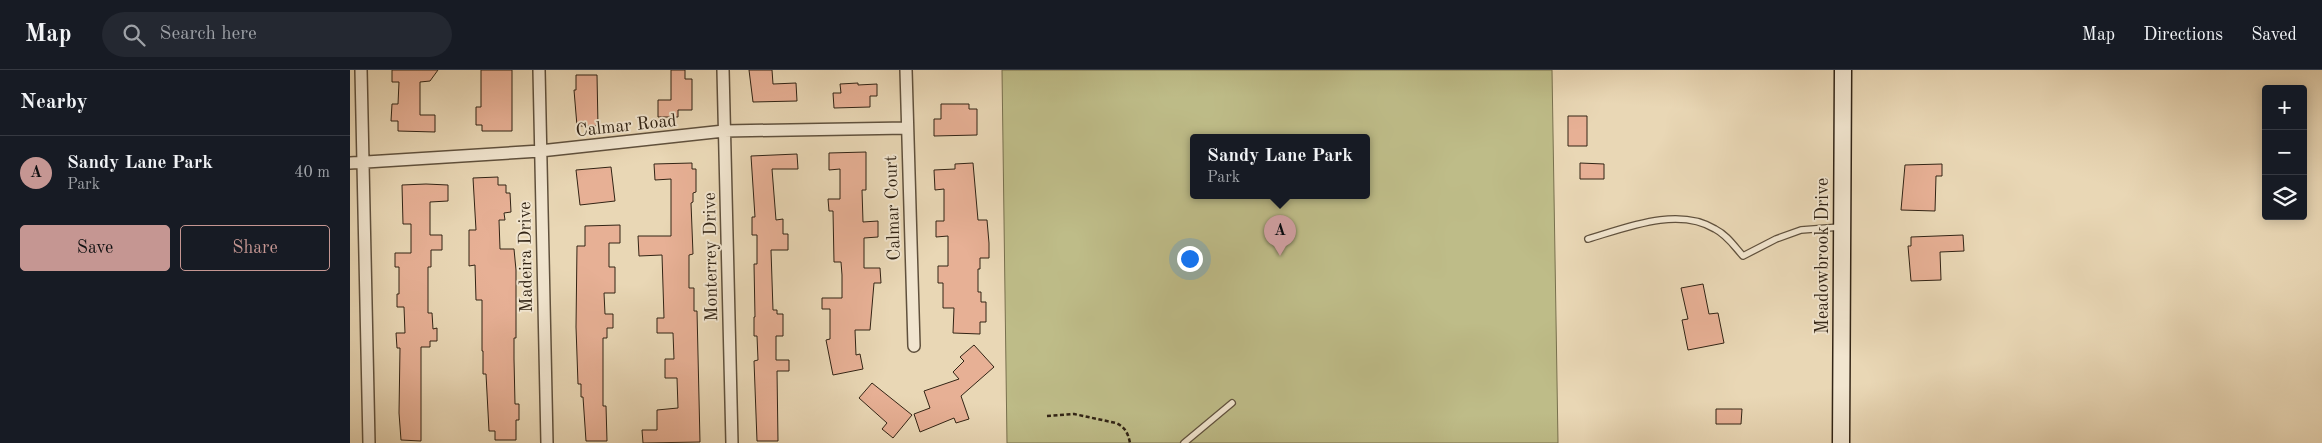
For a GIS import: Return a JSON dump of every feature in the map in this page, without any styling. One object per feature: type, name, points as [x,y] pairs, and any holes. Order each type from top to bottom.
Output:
[{"type":"main road","name":"Meadowbrook Drive","points":[[1841,443],[1844,70]]},
{"type":"street","points":[[361,70],[370,443]]},
{"type":"street","name":"Madeira Drive","points":[[538,70],[547,443]]},
{"type":"street","name":"Monterrey Drive","points":[[723,70],[732,443]]},
{"type":"street","name":"Calmar Court","points":[[906,70],[914,346]]},
{"type":"street","name":"Calmar Road","points":[[350,163],[540,151],[724,131],[907,128]]},
{"type":"lane","points":[[1588,239],[1652,222],[1682,220],[1702,222],[1726,237],[1743,256],[1776,239],[1801,230],[1842,227]]},
{"type":"lane","points":[[1184,443],[1232,403]]},
{"type":"path","points":[[1047,416],[1074,414],[1116,423],[1122,426],[1128,434],[1130,443]]},
{"type":"shaded area","points":[[1002,70],[1552,70],[1558,443],[1007,443]]},
{"type":"building","points":[[392,70],[438,70],[430,81],[420,82],[420,115],[435,115],[435,132],[398,131],[398,121],[391,121],[392,104],[398,104],[399,82],[392,82]]},
{"type":"building","points":[[481,70],[512,70],[512,131],[482,131],[482,125],[476,125],[476,107],[481,107]]},
{"type":"building","points":[[671,70],[685,70],[685,79],[692,79],[692,110],[678,110],[678,117],[658,117],[658,100],[671,100]]},
{"type":"building","points":[[749,70],[772,70],[773,84],[796,83],[797,101],[753,102]]},
{"type":"building","points":[[576,75],[597,75],[598,126],[577,126],[574,90],[576,90]]},
{"type":"building","points":[[858,83],[858,85],[877,84],[877,96],[870,96],[870,107],[834,108],[833,93],[841,93],[840,84]]},
{"type":"building","points":[[941,104],[969,104],[969,109],[977,109],[977,135],[934,136],[934,119],[941,119]]},
{"type":"building","points":[[1568,116],[1587,116],[1587,146],[1568,146]]},
{"type":"building","points":[[866,152],[866,190],[862,190],[863,222],[878,221],[878,237],[864,238],[864,268],[880,268],[881,283],[874,283],[870,330],[855,330],[856,355],[860,354],[863,369],[833,375],[826,340],[830,339],[830,309],[822,309],[822,298],[842,298],[842,275],[841,262],[834,262],[833,211],[829,211],[828,199],[840,199],[840,169],[829,170],[829,153]]},
{"type":"building","points":[[797,154],[798,169],[772,169],[776,220],[783,219],[783,234],[788,234],[788,250],[771,250],[773,310],[777,310],[777,314],[783,314],[783,336],[776,336],[776,360],[789,360],[789,371],[777,371],[778,441],[757,441],[754,361],[758,360],[757,336],[754,336],[754,264],[757,264],[757,235],[752,235],[752,217],[755,217],[751,156]]},
{"type":"building","points":[[692,163],[692,169],[696,169],[696,192],[693,193],[693,202],[691,203],[693,254],[689,255],[689,288],[694,288],[694,311],[697,311],[700,442],[643,443],[642,430],[657,430],[657,410],[678,408],[677,378],[665,378],[665,359],[674,359],[673,333],[657,333],[657,318],[664,318],[662,255],[639,256],[638,236],[671,236],[671,179],[655,180],[654,164]]},
{"type":"building","points":[[973,163],[978,220],[987,220],[989,243],[989,258],[980,258],[980,269],[978,269],[978,292],[981,292],[981,302],[986,302],[986,322],[980,322],[980,334],[953,333],[954,308],[943,308],[943,283],[938,283],[938,266],[948,266],[948,236],[936,237],[936,221],[944,221],[944,189],[935,190],[934,170],[955,169],[955,164]]},
{"type":"building","points":[[1580,163],[1604,164],[1604,179],[1580,179]]},
{"type":"building","points":[[1942,164],[1942,176],[1936,176],[1935,211],[1901,210],[1905,165]]},
{"type":"building","points":[[611,167],[615,201],[580,205],[576,170]]},
{"type":"building","points":[[498,177],[498,185],[506,185],[506,193],[510,193],[511,212],[504,213],[505,220],[499,220],[500,249],[514,249],[516,270],[516,338],[514,338],[514,359],[515,404],[519,404],[519,420],[516,420],[516,440],[495,440],[495,431],[489,431],[486,374],[483,374],[482,300],[476,300],[475,265],[469,266],[469,230],[476,230],[473,178]]},
{"type":"building","points":[[402,185],[448,185],[448,201],[430,202],[430,235],[442,235],[442,250],[431,250],[431,267],[428,267],[428,313],[432,313],[433,329],[437,328],[437,341],[430,341],[430,347],[421,347],[421,441],[401,440],[399,413],[400,348],[397,348],[396,333],[405,333],[404,307],[397,307],[399,267],[395,267],[395,253],[411,253],[411,224],[403,224]]},
{"type":"building","points":[[620,225],[620,243],[609,243],[609,267],[615,267],[615,293],[604,293],[605,314],[613,314],[613,328],[607,328],[607,338],[603,338],[603,406],[606,406],[607,441],[586,441],[583,397],[581,397],[581,384],[578,384],[576,327],[577,246],[585,246],[585,226]]},
{"type":"building","points":[[1963,235],[1964,251],[1940,252],[1941,280],[1911,281],[1908,246],[1911,246],[1911,237]]},
{"type":"building","points":[[1703,284],[1709,314],[1718,313],[1724,343],[1688,350],[1682,320],[1688,319],[1681,288]]},
{"type":"building","points":[[974,345],[994,367],[961,396],[969,419],[956,423],[954,418],[920,432],[914,414],[930,408],[924,391],[959,379],[953,372],[964,361],[960,357]]},
{"type":"building","points":[[872,383],[912,415],[893,438],[882,429],[887,423],[859,398]]},
{"type":"building","points":[[1716,409],[1742,409],[1741,424],[1716,424]]},
{"type":"place","name":"Sandy Lane Park","points":[[1280,256]]}]
